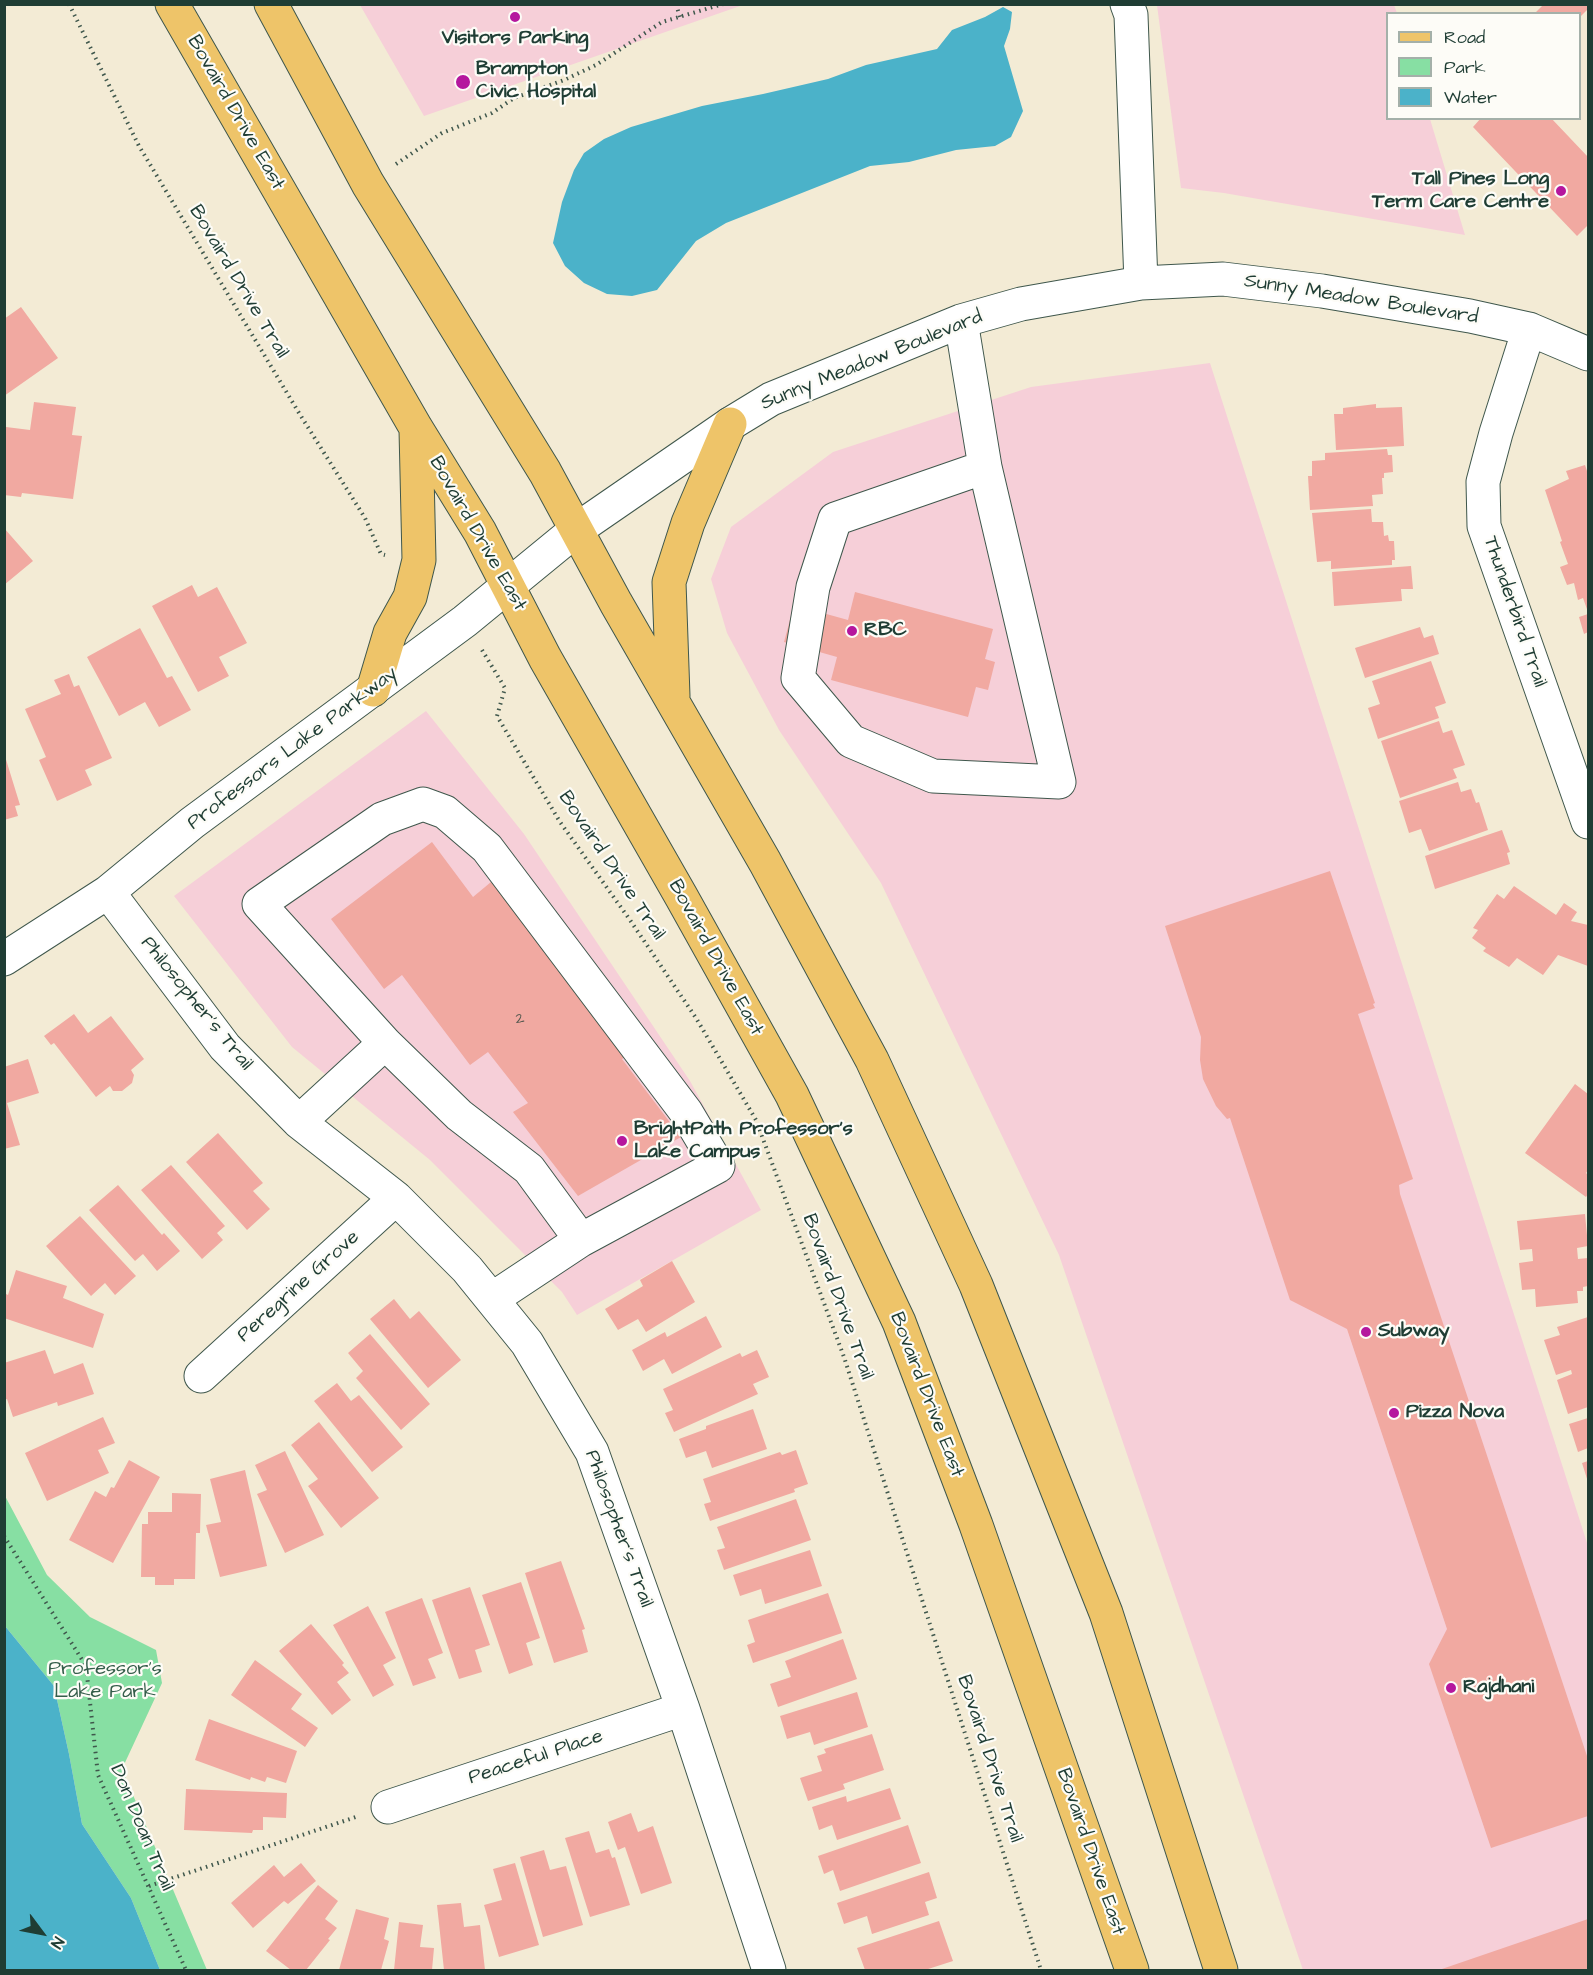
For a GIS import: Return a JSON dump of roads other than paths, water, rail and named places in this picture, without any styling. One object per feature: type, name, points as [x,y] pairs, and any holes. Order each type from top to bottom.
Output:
[{"type":"main road","name":"Bovaird Drive East","points":[[172,4],[416,428],[480,532],[545,658],[792,1095],[899,1322],[976,1525],[1132,1971]]},
{"type":"main road","points":[[271,4],[368,184],[545,472],[765,862],[872,1060],[976,1285],[1106,1613],[1221,1971]]},
{"type":"main road","points":[[673,701],[669,582],[688,523],[730,424]]},
{"type":"main road","points":[[373,690],[390,633],[410,597],[419,560],[416,428]]},
{"type":"street","points":[[1127,4],[1131,15],[1141,283]]},
{"type":"street","name":"Sunny Meadow Boulevard","points":[[576,530],[730,424],[771,399],[960,321],[1021,304],[1141,283],[1223,279],[1322,291],[1470,316],[1529,329],[1588,354]]},
{"type":"street","points":[[960,321],[985,467],[1059,782],[933,776],[851,741],[798,678],[813,587],[835,519],[985,467]]},
{"type":"street","name":"Thunderbird Trail","points":[[1529,329],[1496,432],[1483,483],[1484,526],[1588,822]]},
{"type":"street","name":"Professors Lake Parkway","points":[[4,959],[108,892],[192,823],[465,621],[576,530]]},
{"type":"street","points":[[492,1299],[581,1240],[718,1166],[686,1112],[487,848],[445,812],[423,804],[382,819],[259,904],[385,1043],[459,1114],[529,1169],[581,1240]]},
{"type":"street","name":"Philosopher's Trail","points":[[108,892],[225,1047],[299,1122],[396,1198],[467,1269],[527,1343],[592,1452],[683,1709],[769,1971]]},
{"type":"street","points":[[299,1122],[385,1043]]},
{"type":"street","name":"Peregrine Grove","points":[[201,1376],[396,1198]]},
{"type":"street","name":"Peaceful Place","points":[[388,1807],[683,1709]]},
{"type":"water","points":[[1003,7],[1012,12],[1010,29],[1004,46],[1023,111],[1011,137],[995,146],[956,150],[909,162],[870,166],[726,223],[696,241],[657,290],[632,296],[607,294],[584,283],[565,266],[553,243],[562,202],[574,170],[584,153],[604,139],[631,127],[702,106],[828,79],[866,65],[937,49],[952,30]]},
{"type":"water","points":[[5,1626],[54,1686],[82,1824],[131,1898],[160,1970],[5,1970]]},
{"type":"place","name":"Visitors Parking","points":[[515,17]]},
{"type":"place","name":"Brampton Civic Hospital","points":[[463,82]]},
{"type":"place","name":"Tall Pines Long Term Care Centre","points":[[1561,191]]},
{"type":"place","name":"RBC","points":[[852,631]]},
{"type":"place","name":"BrightPath Professor's Lake Campus","points":[[622,1141]]},
{"type":"place","name":"Subway","points":[[1366,1332]]},
{"type":"place","name":"Pizza Nova","points":[[1394,1413]]},
{"type":"place","name":"Rajdhani","points":[[1451,1688]]},
{"type":"park label","name":"Professor's Lake Park","points":[[105,1682]]}]
